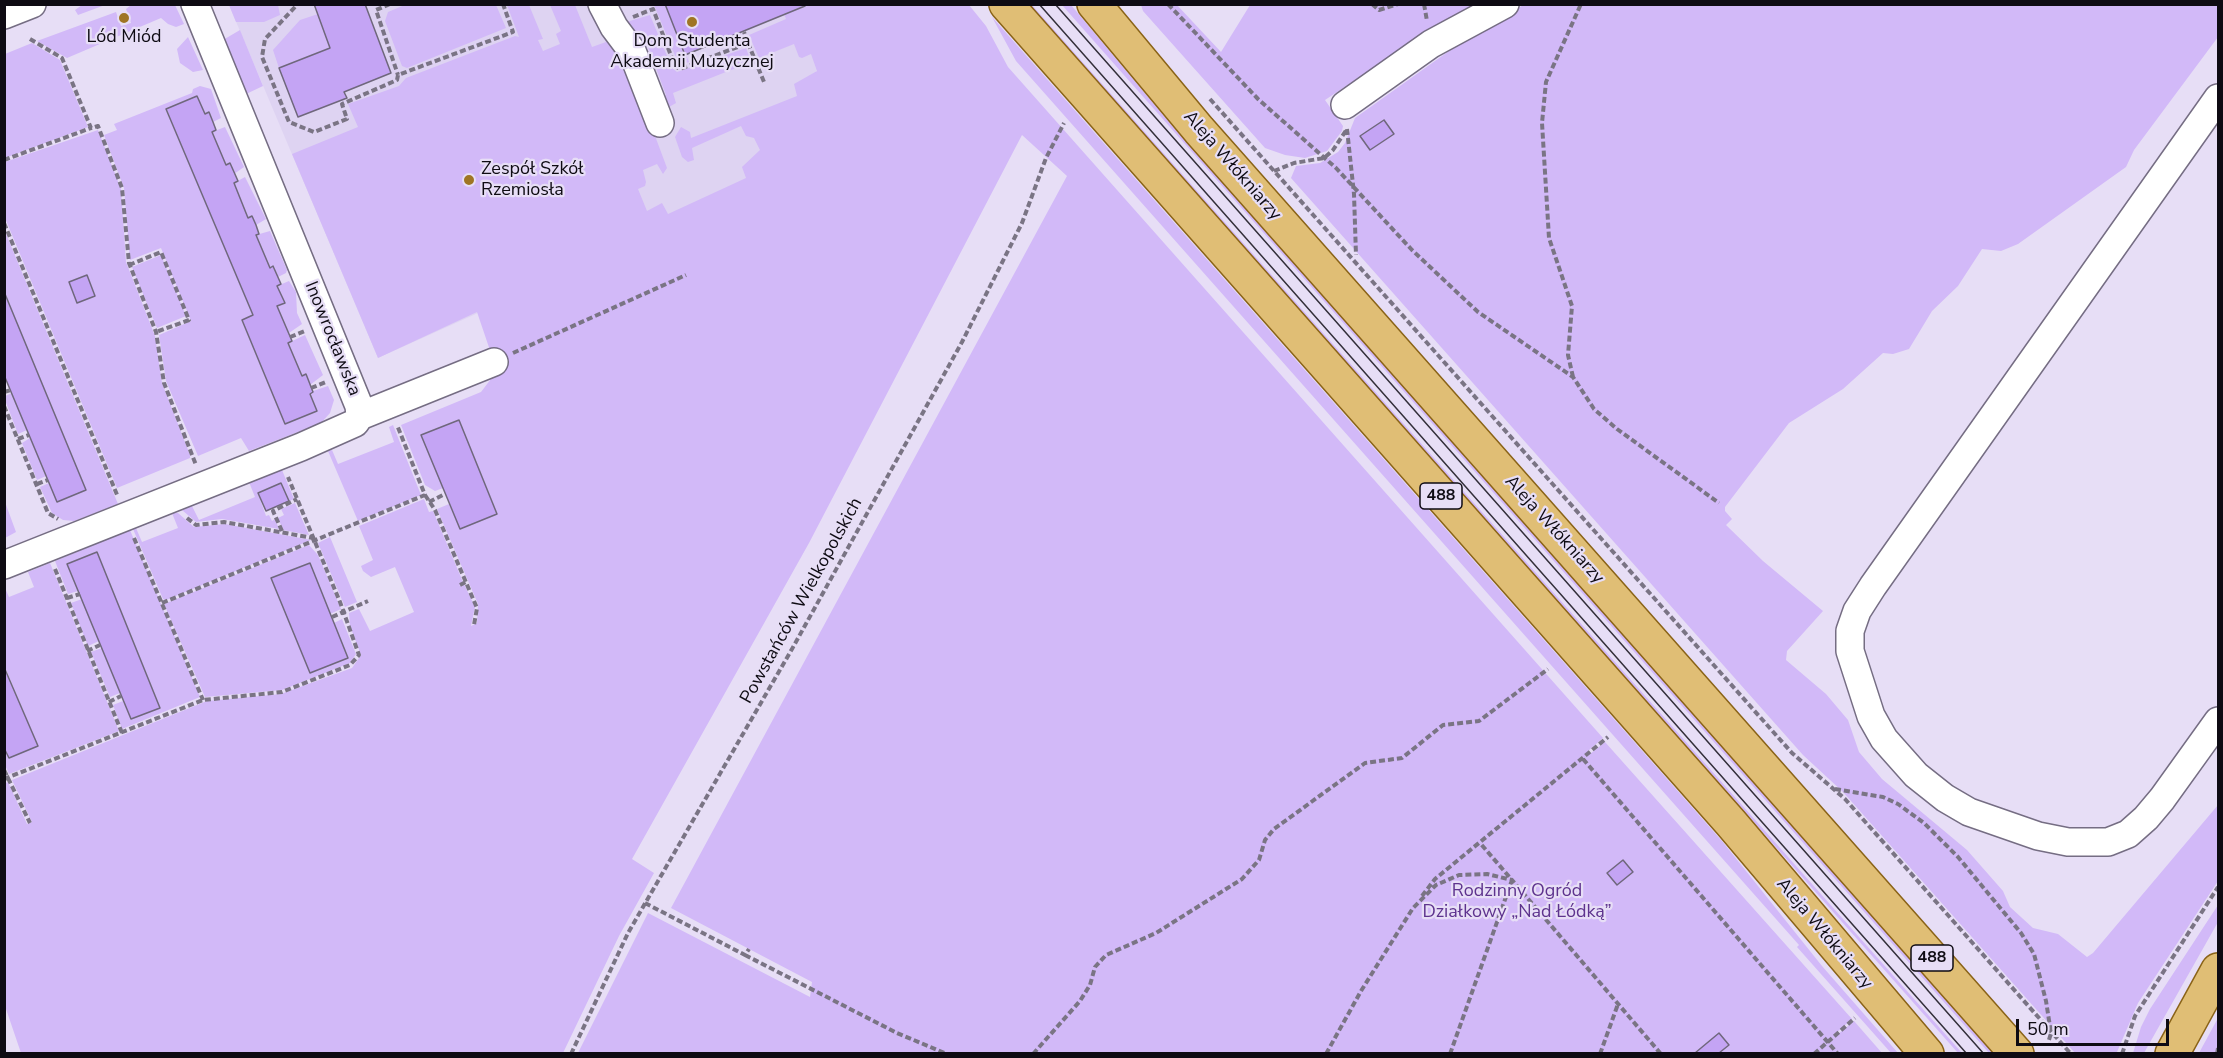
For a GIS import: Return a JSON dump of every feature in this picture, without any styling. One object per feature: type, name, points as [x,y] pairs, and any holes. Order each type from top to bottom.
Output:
[{"type":"main road","name":"Aleja Włókniarzy","points":[[1006,4],[1731,824],[1927,1053]]},
{"type":"main road","name":"Aleja Włókniarzy","points":[[1094,4],[1199,129],[2017,1053]]},
{"type":"main road","points":[[2172,1053],[2218,970]]},
{"type":"street","points":[[4,15],[32,4]]},
{"type":"street","name":"Inowrocławska","points":[[4,565],[279,455],[355,423],[360,416],[359,406],[195,4]]},
{"type":"street","points":[[1346,117],[1431,44],[1505,4]]},
{"type":"street","points":[[607,14],[632,51],[660,123]]},
{"type":"street","points":[[2218,98],[1873,586],[1857,611],[1850,631],[1850,651],[1870,716],[1898,756],[1937,792],[1961,808],[2038,836],[2089,844],[2108,842],[2128,834],[2162,799],[2218,721]]},
{"type":"street","points":[[360,416],[494,362]]},
{"type":"path","points":[[295,7],[265,39],[262,57],[289,122],[314,132],[347,119],[342,104],[397,80],[399,71],[376,10],[390,4]]},
{"type":"path","points":[[398,75],[513,32],[503,4]]},
{"type":"path","points":[[1168,4],[1258,99],[1353,184],[1412,250],[1478,312],[1573,377]]},
{"type":"path","points":[[1371,4],[1379,10],[1398,4]]},
{"type":"path","points":[[1581,4],[1546,82],[1542,123],[1549,238],[1572,306],[1568,355],[1573,377],[1594,409],[1617,429],[1719,503]]},
{"type":"path","points":[[607,14],[653,9],[675,66],[680,69],[748,43]]},
{"type":"path","points":[[744,32],[764,82]]},
{"type":"path","points":[[30,39],[62,58],[91,128]]},
{"type":"path","points":[[1206,94],[1792,753],[1834,789],[2071,1053]]},
{"type":"path","points":[[1274,171],[1293,163],[1324,158],[1334,150],[1346,117]]},
{"type":"path","points":[[1346,117],[1350,138],[1356,255]]},
{"type":"path","name":"Powstańców Wielkopolskich","points":[[571,1053],[645,903],[792,649],[962,342],[1022,224],[1046,158],[1064,123]]},
{"type":"path","points":[[4,160],[98,126],[122,188],[129,265],[156,332],[164,383],[204,485]]},
{"type":"path","points":[[4,223],[203,700]]},
{"type":"path","points":[[129,265],[161,252],[189,320],[156,332]]},
{"type":"path","points":[[494,362],[686,275]]},
{"type":"path","points":[[290,337],[308,329],[312,340]]},
{"type":"path","points":[[311,388],[330,380],[333,388]]},
{"type":"path","points":[[4,393],[11,390]]},
{"type":"path","points":[[4,406],[48,513],[68,524]]},
{"type":"path","points":[[396,422],[425,495],[435,510],[477,608],[474,625]]},
{"type":"path","points":[[18,439],[29,435]]},
{"type":"path","points":[[6,779],[203,700],[282,693],[350,665],[359,655],[315,540],[279,455]]},
{"type":"path","points":[[37,484],[48,480]]},
{"type":"path","points":[[429,502],[445,494]]},
{"type":"path","points":[[162,603],[425,495]]},
{"type":"path","points":[[282,532],[273,511],[298,499]]},
{"type":"path","points":[[184,515],[196,525],[224,522],[315,540]]},
{"type":"path","points":[[51,560],[122,733]]},
{"type":"path","points":[[459,585],[466,582]]},
{"type":"path","points":[[67,598],[80,594]]},
{"type":"path","points":[[332,617],[368,601]]},
{"type":"path","points":[[87,651],[100,645]]},
{"type":"path","points":[[1033,1053],[1080,1001],[1090,985],[1095,967],[1106,955],[1156,933],[1242,879],[1258,860],[1265,840],[1274,829],[1365,763],[1402,758],[1443,725],[1479,721],[1548,669]]},
{"type":"path","points":[[109,702],[121,696]]},
{"type":"path","points":[[1326,1053],[1361,991],[1413,908],[1436,879],[1608,737]]},
{"type":"path","points":[[1583,759],[1838,1053]]},
{"type":"path","points":[[4,770],[6,779],[30,823]]},
{"type":"path","points":[[1834,789],[1882,797],[1898,804],[1924,823],[1959,857],[2021,933],[2034,954],[2051,1033],[2049,1040]]},
{"type":"path","points":[[1480,843],[1661,1053]]},
{"type":"path","points":[[1413,908],[1436,885],[1459,875],[1487,874],[1512,880]]},
{"type":"path","points":[[1450,1053],[1512,880]]},
{"type":"path","points":[[2122,1053],[2135,1016],[2218,887]]},
{"type":"path","points":[[645,903],[887,1028],[947,1053]]},
{"type":"path","points":[[745,955],[749,949]]},
{"type":"path","points":[[1600,1053],[1618,1004]]},
{"type":"path","points":[[1814,1053],[1855,1018]]},
{"type":"path","points":[[2217,1053],[2218,1048]]},
{"type":"shaded area","name":"Zespół Szkół Rzemiosła","points":[[229,5],[858,5],[738,196],[378,358]]},
{"type":"green space","points":[[407,4],[496,5],[506,28],[407,68],[402,66],[385,21],[388,12]]},
{"type":"green space","points":[[82,5],[105,5],[78,15],[75,10]]},
{"type":"green space","points":[[131,5],[175,5],[184,24],[176,27],[161,18],[67,58],[37,41],[116,12],[121,26],[131,23],[126,9]]},
{"type":"green space","points":[[229,5],[278,5],[280,15],[264,22],[236,22]]},
{"type":"green space","name":"Rodzinny Ogród Działkowy „Nad Łódką”","points":[[507,5],[529,5],[543,39],[538,40],[543,51],[560,44],[556,34],[561,31],[550,5],[575,5],[592,47],[606,42],[602,34],[608,35],[623,50],[667,168],[663,174],[657,164],[643,170],[645,186],[638,189],[647,211],[662,203],[668,214],[746,178],[742,167],[760,150],[754,138],[746,136],[741,126],[692,148],[694,160],[688,162],[682,157],[675,137],[681,127],[690,132],[691,138],[797,96],[794,84],[817,71],[811,54],[799,57],[794,44],[759,58],[749,35],[786,19],[784,14],[808,5],[969,5],[986,26],[1008,67],[1603,738],[1588,751],[1590,754],[1605,742],[1852,1019],[1836,1033],[1837,1035],[1854,1021],[1882,1053],[578,1053],[648,913],[810,997],[812,982],[671,908],[1067,176],[1022,135],[809,543],[632,859],[654,873],[619,936],[563,1053],[21,1053],[5,1006],[4,784],[8,782],[27,824],[32,822],[12,780],[207,701],[281,694],[352,668],[361,655],[350,626],[349,613],[359,609],[370,631],[414,612],[395,567],[371,577],[363,571],[361,566],[373,560],[359,526],[424,499],[429,512],[433,511],[463,582],[459,586],[464,584],[475,607],[471,626],[477,623],[478,604],[437,509],[449,504],[460,529],[497,513],[459,420],[421,435],[443,488],[435,491],[425,485],[401,425],[481,392],[497,371],[477,312],[378,358],[292,154],[358,127],[348,104],[399,86],[406,78],[515,36],[519,37]]},
{"type":"green space","points":[[654,5],[665,5],[689,62],[679,65]]},
{"type":"green space","points":[[1030,5],[1032,5],[1962,1053],[1958,1053]]},
{"type":"green space","points":[[1062,5],[1071,5],[1169,122],[1993,1053],[1989,1053]]},
{"type":"green space","points":[[1141,5],[1177,5],[1221,52],[1250,5],[1475,5],[1441,23],[1325,100],[1343,126],[1342,131],[1327,151],[1305,158],[1285,155],[1265,148],[1143,11]]},
{"type":"green space","points":[[1523,5],[2218,5],[2218,37],[2134,150],[2126,167],[2018,244],[2001,251],[1982,249],[1958,286],[1932,311],[1909,349],[1893,354],[1883,353],[1843,389],[1789,423],[1725,507],[1725,511],[1732,519],[1726,525],[1763,561],[1823,611],[1787,651],[1786,660],[1826,694],[1848,720],[1859,752],[1882,779],[1967,850],[2003,891],[2010,907],[2033,928],[2058,934],[2087,957],[2093,953],[2218,805],[2218,881],[2138,1003],[2117,1052],[2075,1053],[1843,792],[1803,755],[1291,178],[1296,166],[1320,163],[1338,152],[1345,143],[1355,118],[1463,41],[1494,26]],"holes":[[[1384,120],[1394,134],[1370,150],[1361,136]]]},
{"type":"green space","points":[[318,14],[330,48],[279,68],[273,50],[300,20]]},
{"type":"green space","points":[[650,15],[672,68],[677,72],[746,48],[751,62],[673,93],[676,103],[669,107],[662,98],[666,95],[647,44],[639,45],[623,23]]},
{"type":"green space","points":[[992,17],[1722,841],[1822,966],[1898,1053],[1891,1053],[1797,947],[1799,945],[1016,61]]},
{"type":"green space","points":[[240,30],[263,86],[244,95],[223,40]]},
{"type":"green space","points":[[188,37],[203,70],[193,72],[180,63],[177,49]]},
{"type":"green space","points":[[32,43],[60,60],[88,127],[5,158],[5,54]]},
{"type":"green space","points":[[200,86],[211,89],[221,118],[213,122],[209,112],[205,114],[197,96],[166,110],[253,315],[242,321],[285,424],[316,411],[310,394],[313,391],[328,386],[334,400],[330,413],[321,423],[249,451],[241,438],[198,456],[166,381],[159,335],[191,321],[161,248],[130,260],[124,188],[104,135],[117,130],[114,124],[192,93],[193,89]]},
{"type":"green space","points":[[225,127],[244,167],[234,174],[230,163],[226,165],[212,132]]},
{"type":"green space","points":[[98,130],[121,189],[126,262],[155,336],[162,383],[190,458],[117,488],[5,218],[5,162]],"holes":[[[87,275],[95,295],[77,303],[69,282]]]},
{"type":"green space","points":[[245,177],[266,219],[256,225],[252,216],[248,218],[234,183]]},
{"type":"green space","points":[[4,229],[118,504],[74,521],[63,520],[52,513],[40,487],[49,483],[57,502],[86,490],[11,309],[5,311]]},
{"type":"green space","points":[[270,231],[287,270],[278,277],[274,267],[270,268],[256,235]]},
{"type":"green space","points":[[161,255],[186,316],[157,328],[132,267]]},
{"type":"green space","points":[[289,281],[296,292],[297,313],[302,324],[289,333],[285,324],[281,325],[274,308],[284,303],[277,286]]},
{"type":"green space","points":[[305,335],[323,375],[310,385],[306,374],[302,376],[288,343]]},
{"type":"green space","points":[[12,393],[27,430],[18,434],[5,400],[5,396]]},
{"type":"green space","points":[[393,425],[421,495],[358,521],[328,451],[332,450],[338,464],[394,442],[389,427]]},
{"type":"green space","points":[[30,438],[46,476],[37,480],[22,443]]},
{"type":"green space","points":[[282,470],[294,499],[289,501],[281,483],[258,493],[266,516],[269,515],[272,521],[275,519],[279,529],[222,519],[196,522],[182,510],[192,506],[199,520],[255,497],[249,482]]},
{"type":"green space","points":[[5,502],[16,532],[4,538]]},
{"type":"green space","points":[[295,503],[309,535],[283,530],[278,518],[284,515],[281,509]]},
{"type":"green space","points":[[172,513],[178,513],[194,527],[225,524],[311,540],[166,600],[163,599],[133,529],[136,528],[142,542],[178,528]]},
{"type":"green space","points":[[130,530],[200,697],[122,729],[113,705],[123,701],[131,719],[160,707],[97,553],[78,591],[68,594],[55,561]]},
{"type":"green space","points":[[330,537],[357,602],[345,607],[318,543]]},
{"type":"green space","points":[[309,545],[318,555],[341,609],[330,614],[309,563],[272,579],[310,673],[348,658],[334,623],[342,619],[356,654],[350,663],[282,690],[205,697],[164,604]]},
{"type":"green space","points":[[50,563],[119,731],[9,774],[5,765],[5,748],[9,758],[38,746],[5,667],[4,586],[9,597],[34,587],[28,572]]},
{"type":"green space","points":[[82,599],[99,641],[88,646],[71,603]]},
{"type":"green space","points":[[102,648],[120,693],[110,697],[91,652]]},
{"type":"green space","points":[[2218,905],[2218,922],[2144,1053],[2133,1053],[2141,1027],[2150,1009]]},
{"type":"green space","points":[[2218,1018],[2218,1053],[2199,1053]]},
{"type":"building","points":[[314,4],[365,4],[391,73],[344,92],[347,98],[298,117],[279,68],[330,48]]},
{"type":"building","points":[[665,4],[805,4],[805,6],[685,55]]},
{"type":"building","points":[[197,96],[205,114],[209,112],[216,130],[212,132],[226,165],[230,163],[238,181],[234,183],[248,218],[252,216],[259,234],[256,235],[270,268],[273,266],[281,284],[277,286],[285,303],[277,306],[292,341],[288,343],[302,376],[306,374],[313,392],[310,394],[317,411],[285,424],[242,320],[253,315],[166,109]]},
{"type":"building","points":[[1384,120],[1394,134],[1370,150],[1360,136]]},
{"type":"building","points":[[87,275],[95,296],[77,303],[69,282]]},
{"type":"building","points":[[5,294],[86,490],[57,502],[4,375]]},
{"type":"building","points":[[459,420],[497,514],[460,529],[421,435]]},
{"type":"building","points":[[281,483],[289,501],[266,511],[258,493]]},
{"type":"building","points":[[97,552],[160,708],[131,719],[67,564]]},
{"type":"building","points":[[310,563],[348,658],[310,673],[271,578]]},
{"type":"building","points":[[4,667],[38,746],[9,758],[4,748]]},
{"type":"building","points":[[1623,860],[1633,872],[1617,885],[1607,873]]},
{"type":"building","points":[[1719,1033],[1729,1045],[1719,1053],[1695,1053]]},
{"type":"tram line","points":[[1039,4],[1967,1054]]},
{"type":"tram line","points":[[1055,4],[1984,1054]]},
{"type":"place","name":"Lód Miód","points":[[124,18]]},
{"type":"place","name":"Dom Studenta Akademii Muzycznej","points":[[692,22]]},
{"type":"place","name":"Zespół Szkół Rzemiosła","points":[[469,180]]}]
